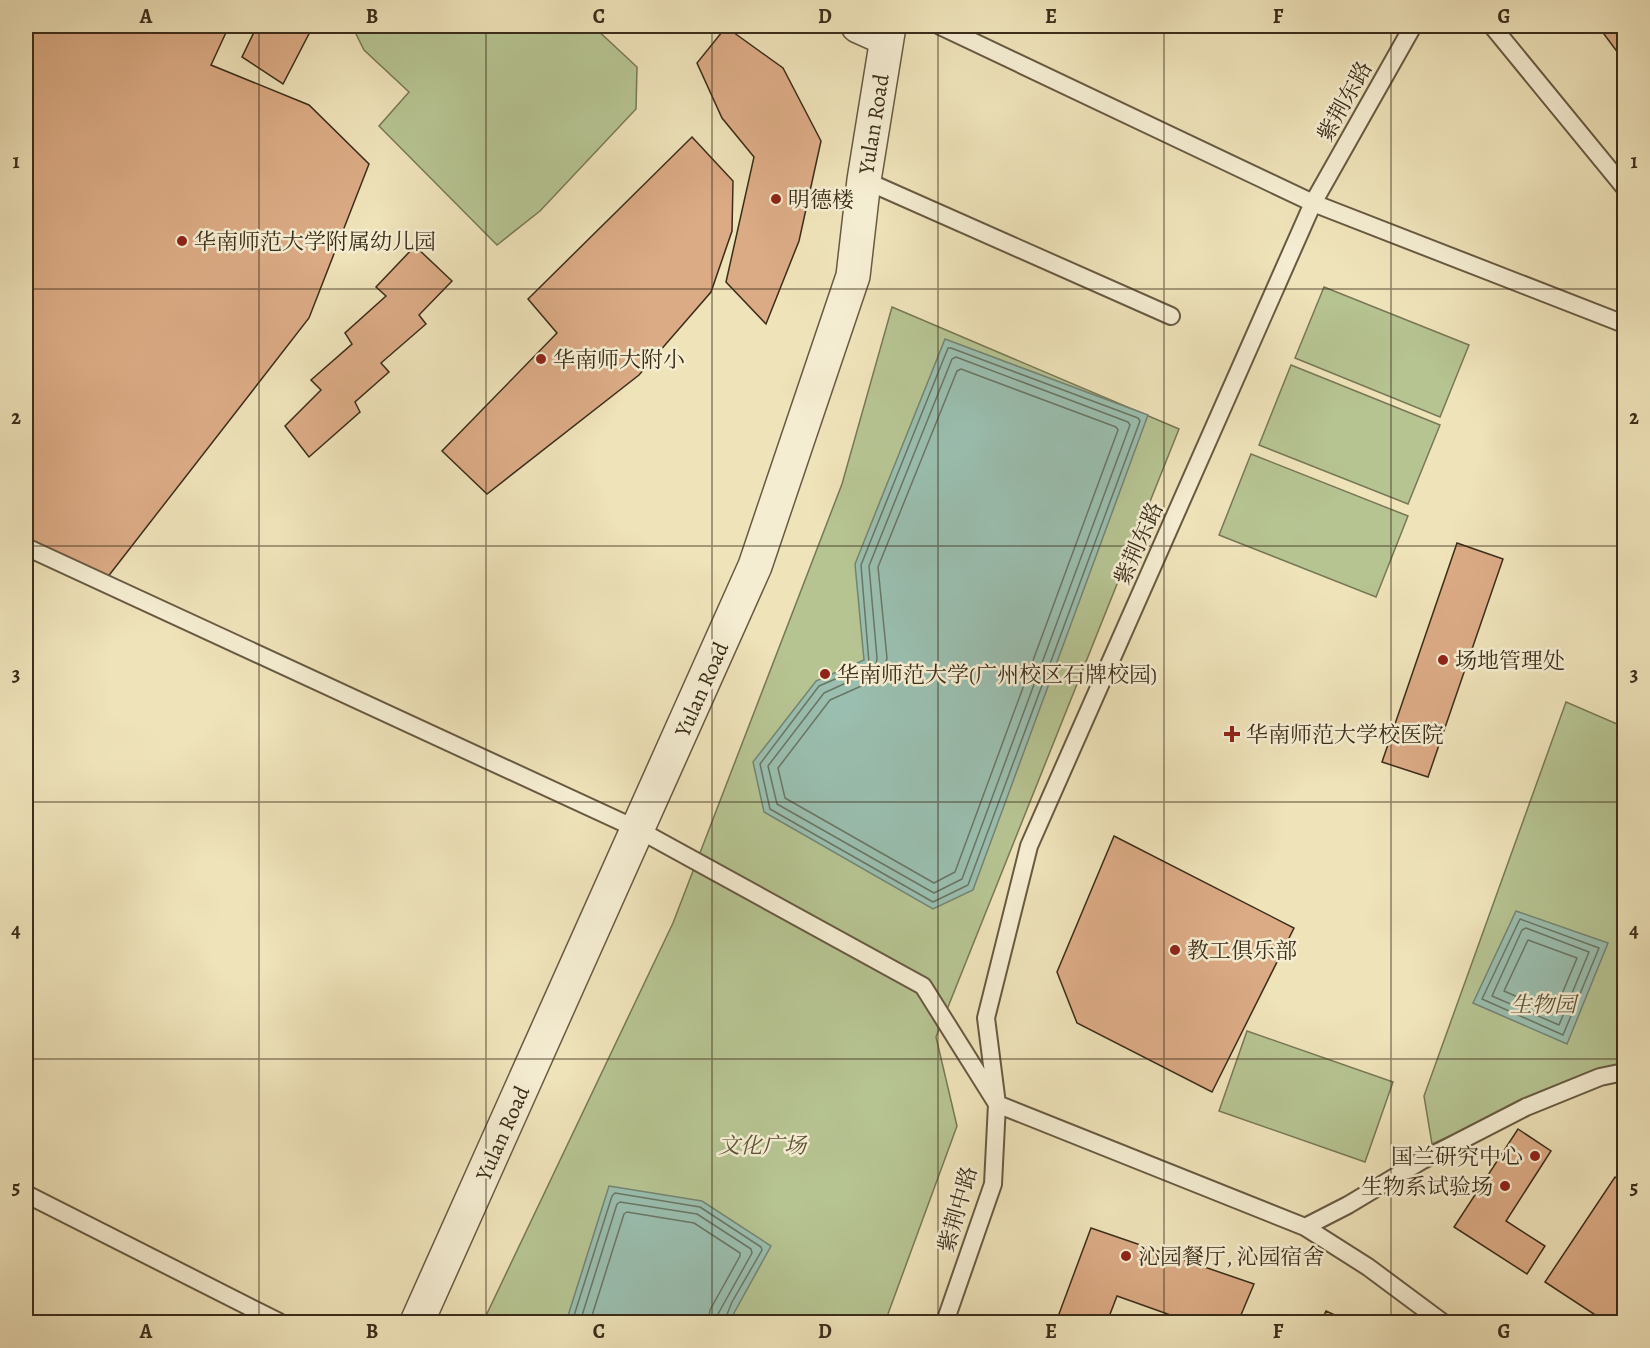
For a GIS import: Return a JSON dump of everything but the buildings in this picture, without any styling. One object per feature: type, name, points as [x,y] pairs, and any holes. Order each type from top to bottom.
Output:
[{"type":"street","points":[[858,26],[888,32]]},
{"type":"street","name":"Yulan Road","points":[[417,1323],[756,566],[853,276],[864,180],[888,32]]},
{"type":"lane","points":[[940,26],[1313,203],[1624,324]]},
{"type":"lane","name":"紫荆东路","points":[[997,1104],[986,1017],[1029,846],[1313,203],[1413,26]]},
{"type":"lane","points":[[1492,26],[1624,187]]},
{"type":"lane","points":[[864,180],[1171,316]]},
{"type":"lane","points":[[26,547],[639,830],[923,986],[997,1104],[1305,1227],[1368,1268],[1442,1323]]},
{"type":"lane","points":[[1305,1227],[1348,1205],[1423,1160],[1526,1107],[1600,1077],[1624,1072]]},
{"type":"lane","name":"紫荆中路","points":[[945,1323],[993,1184],[997,1104]]},
{"type":"lane","points":[[26,1194],[279,1323]]},
{"type":"green space","points":[[352,26],[593,26],[637,67],[636,109],[540,211],[497,245],[379,126],[409,92],[364,50]]},
{"type":"green space","points":[[1324,287],[1469,345],[1440,417],[1295,358]]},
{"type":"green space","name":"文化广场","points":[[892,307],[1179,429],[936,1037],[957,1126],[885,1322],[483,1322],[673,923],[842,484]]},
{"type":"green space","points":[[1291,365],[1440,425],[1408,504],[1259,445]]},
{"type":"green space","points":[[1251,454],[1408,516],[1376,597],[1219,535]]},
{"type":"green space","name":"生物园","points":[[1566,702],[1624,727],[1624,1063],[1601,1069],[1432,1144],[1424,1096]]},
{"type":"green space","points":[[1247,1031],[1393,1082],[1365,1162],[1219,1111]]},
{"type":"water","points":[[945,339],[1148,415],[973,890],[933,909],[764,812],[753,762],[816,681],[864,660],[855,564]]},
{"type":"water","points":[[1516,911],[1608,943],[1567,1044],[1473,1003]]},
{"type":"water","points":[[609,1186],[702,1201],[771,1246],[729,1322],[566,1322]]},
{"type":"place","name":"明德楼","points":[[776,199]]},
{"type":"place","name":"华南师范大学附属幼儿园","points":[[182,241]]},
{"type":"place","name":"华南师大附小","points":[[541,359]]},
{"type":"place","name":"场地管理处","points":[[1443,660]]},
{"type":"place","name":"华南师范大学(广州校区石牌校园)","points":[[825,674]]},
{"type":"place","name":"华南师范大学校医院","points":[[1232,734]]},
{"type":"place","name":"教工俱乐部","points":[[1175,950]]},
{"type":"place","name":"国兰研究中心","points":[[1535,1156]]},
{"type":"place","name":"生物系试验场","points":[[1505,1186]]},
{"type":"place","name":"沁园餐厅, 沁园宿舍","points":[[1126,1256]]}]
